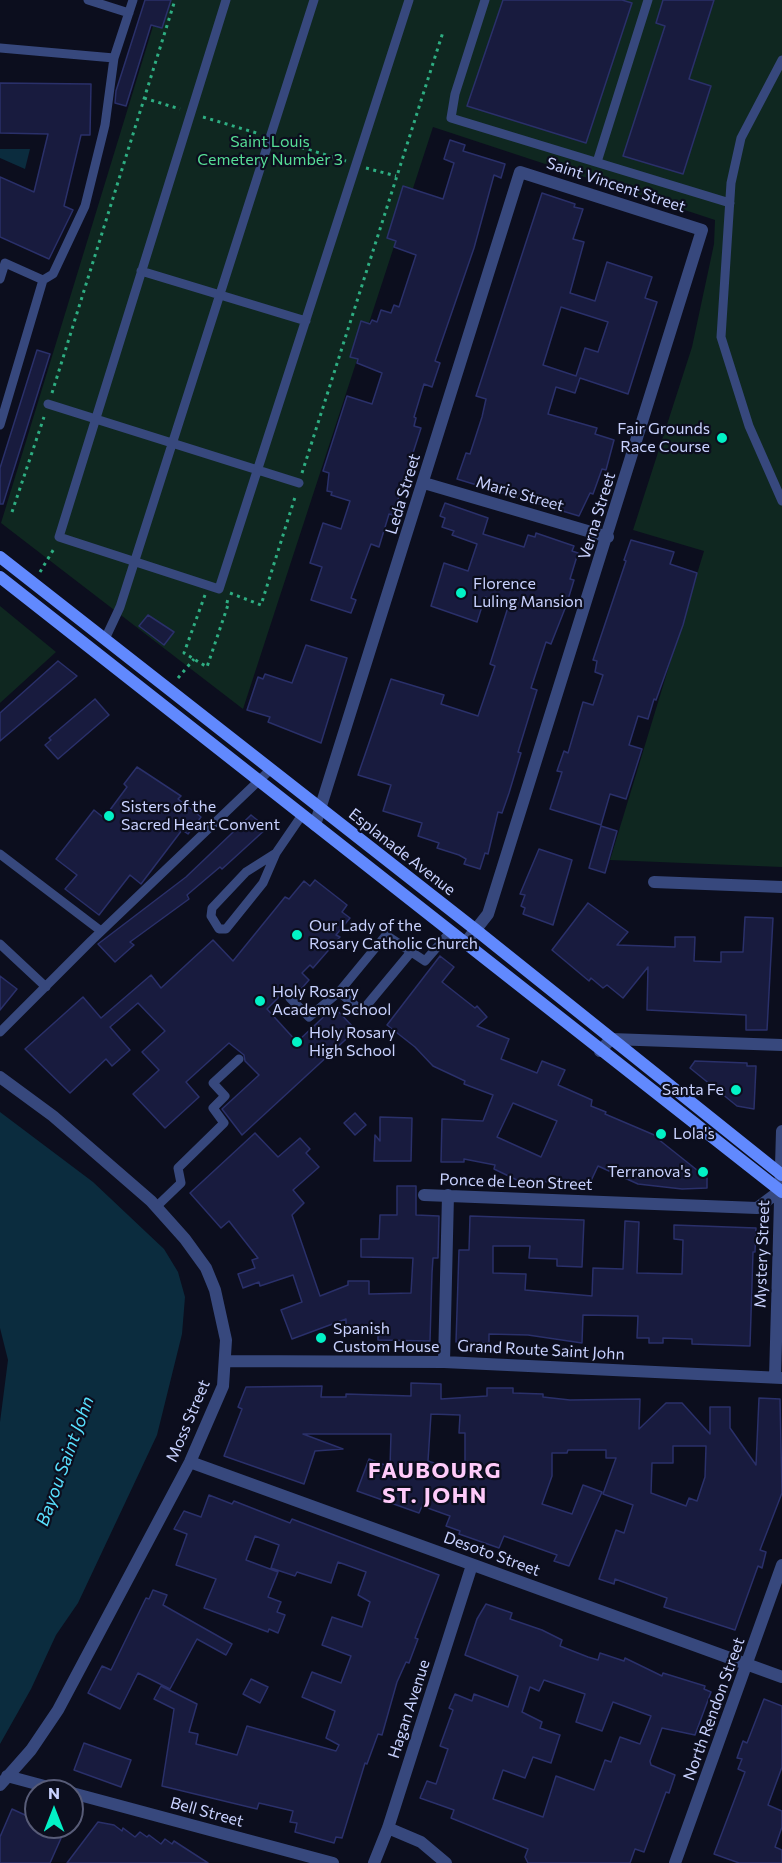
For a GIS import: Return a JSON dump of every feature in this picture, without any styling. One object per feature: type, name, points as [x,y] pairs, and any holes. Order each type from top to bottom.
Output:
[{"type":"street","name":"Saint Vincent Street","points":[[520,172],[702,230]]},
{"type":"street","name":"Leda Street","points":[[315,825],[520,172]]},
{"type":"street","name":"Verna Street","points":[[466,942],[488,914],[608,537],[702,230]]},
{"type":"street","name":"Marie Street","points":[[424,483],[608,537]]},
{"type":"street","name":"Esplanade Avenue","points":[[0,557],[476,930],[781,1175]]},
{"type":"street","name":"Esplanade Avenue","points":[[0,577],[466,942],[600,1051],[781,1191]]},
{"type":"street","points":[[23,595],[32,582]]},
{"type":"street","points":[[95,652],[105,639]]},
{"type":"street","points":[[654,882],[782,887]]},
{"type":"street","points":[[600,1051],[611,1038],[782,1045]]},
{"type":"street","name":"Moss Street","points":[[0,1077],[53,1116],[156,1207],[186,1239],[206,1269],[222,1318],[226,1361],[223,1386],[190,1462],[58,1710],[31,1750],[4,1780]]},
{"type":"street","name":"Mystery Street","points":[[778,1377],[782,1131]]},
{"type":"street","name":"Ponce de Leon Street","points":[[424,1195],[757,1208],[781,1191]]},
{"type":"street","points":[[444,1362],[448,1195]]},
{"type":"street","name":"Grand Route Saint John","points":[[226,1361],[444,1362],[778,1377]]},
{"type":"street","name":"Desoto Street","points":[[190,1462],[782,1677]]},
{"type":"street","name":"Hagan Avenue","points":[[374,1863],[388,1828],[472,1565]]},
{"type":"street","name":"North Rendon Street","points":[[675,1863],[782,1565]]},
{"type":"street","points":[[4,1780],[24,1784]]},
{"type":"street","name":"Bell Street","points":[[84,1796],[333,1863]]},
{"type":"street","points":[[388,1828],[421,1842],[446,1863]]},
{"type":"lane","points":[[88,0],[129,13]]},
{"type":"lane","points":[[0,421],[43,280],[53,274],[85,206],[105,125],[114,58],[134,0]]},
{"type":"lane","points":[[226,0],[58,537],[134,561],[218,593],[408,0]]},
{"type":"lane","points":[[105,639],[120,607],[314,0]]},
{"type":"lane","points":[[485,0],[454,94],[451,118],[730,203]]},
{"type":"lane","points":[[597,162],[648,0]]},
{"type":"lane","points":[[0,48],[114,58]]},
{"type":"lane","points":[[782,60],[741,138],[731,183],[721,337],[749,426],[782,501]]},
{"type":"lane","points":[[0,279],[2,262],[43,280]]},
{"type":"lane","points":[[141,271],[306,321]]},
{"type":"lane","points":[[48,404],[299,483]]},
{"type":"lane","points":[[0,1032],[101,931],[270,770]]},
{"type":"lane","points":[[276,853],[246,872],[212,908],[211,916],[219,929],[226,929],[263,883],[276,853],[302,815]]},
{"type":"lane","points":[[0,854],[101,931]]},
{"type":"lane","points":[[290,998],[309,1017],[339,992],[386,935],[425,961],[451,931]]},
{"type":"lane","points":[[0,944],[46,987]]},
{"type":"lane","points":[[339,992],[362,1011],[411,952]]},
{"type":"lane","points":[[156,1207],[181,1183],[178,1168],[224,1124],[213,1108],[225,1096],[213,1083],[239,1059]]},
{"type":"path","points":[[12,512],[175,0]]},
{"type":"path","points":[[218,593],[229,602],[207,667],[184,653],[205,594],[218,593],[261,604],[443,32]]},
{"type":"path","points":[[96,253],[100,257]]},
{"type":"path","points":[[32,582],[52,554],[58,537]]},
{"type":"path","points":[[168,690],[195,659]]},
{"type":"green space","name":"Saint Louis Cemetery Number 3","points":[[161,0],[782,0],[782,867],[610,860],[704,551],[633,530],[692,347],[714,244],[715,220],[433,127],[243,709],[1,523]]},
{"type":"green space","points":[[0,606],[56,652],[0,703]]},
{"type":"water","points":[[0,149],[30,149],[25,169],[0,158]]},
{"type":"water","name":"Bayou Saint John","points":[[0,1112],[93,1182],[164,1249],[178,1272],[185,1297],[182,1334],[157,1435],[78,1603],[56,1635],[31,1689],[0,1744],[0,1422],[8,1360],[0,1328]]},
{"type":"building","points":[[145,0],[171,0],[162,28],[151,25],[126,106],[115,103],[116,91]]},
{"type":"building","points":[[503,0],[622,0],[632,3],[586,143],[467,106]]},
{"type":"building","points":[[663,0],[714,0],[689,79],[711,86],[683,174],[623,156],[665,26],[656,23]]},
{"type":"building","points":[[0,83],[91,84],[90,135],[81,135],[64,206],[73,210],[49,259],[0,237],[0,177],[34,192],[48,134],[0,133]]},
{"type":"building","points":[[450,140],[465,145],[463,151],[505,164],[501,178],[494,175],[474,248],[435,361],[440,363],[432,387],[424,384],[414,417],[416,418],[414,426],[421,428],[393,515],[389,514],[379,547],[371,544],[351,598],[356,600],[351,613],[311,600],[322,567],[310,563],[323,523],[341,529],[350,501],[331,495],[332,492],[327,491],[329,473],[323,471],[347,396],[372,404],[382,373],[357,363],[358,359],[350,357],[361,321],[370,324],[372,320],[377,322],[381,310],[391,313],[394,305],[399,307],[416,255],[394,247],[396,241],[387,238],[403,186],[443,199],[454,163],[444,159]]},
{"type":"building","points":[[542,193],[575,204],[574,207],[583,209],[573,239],[584,242],[570,293],[595,301],[607,262],[652,277],[645,298],[657,302],[628,394],[580,378],[575,393],[556,387],[548,414],[597,428],[595,434],[614,440],[606,470],[602,469],[593,494],[590,493],[579,516],[457,479],[466,453],[470,454],[482,417],[486,399],[476,396]],"holes":[[[561,307],[608,322],[598,352],[585,348],[576,376],[543,365]]]},
{"type":"building","points":[[37,350],[50,354],[3,504],[0,504],[0,468]]},
{"type":"building","points":[[445,503],[488,518],[483,534],[524,547],[528,535],[535,537],[536,533],[574,546],[572,551],[578,553],[570,579],[574,580],[566,606],[551,644],[546,642],[531,688],[537,690],[518,752],[521,753],[509,793],[502,813],[498,812],[488,854],[485,853],[480,869],[464,864],[466,859],[459,855],[437,848],[439,843],[418,836],[422,823],[383,811],[391,785],[358,775],[391,679],[444,695],[441,704],[478,716],[495,666],[490,664],[509,604],[485,597],[477,622],[431,606],[444,563],[468,571],[477,544],[452,535],[454,531],[442,527],[445,518],[440,516]]},
{"type":"building","points":[[631,540],[674,552],[670,564],[697,573],[683,625],[656,700],[654,699],[648,719],[638,716],[629,745],[642,749],[626,799],[610,794],[601,825],[550,809],[562,772],[557,771],[564,751],[568,753],[583,702],[593,705],[603,675],[595,672],[597,661],[593,660]]},
{"type":"building","points":[[148,615],[174,632],[164,645],[139,626]]},
{"type":"building","points":[[306,645],[347,658],[321,743],[268,722],[270,717],[247,710],[258,677],[263,679],[265,674],[292,683]]},
{"type":"building","points":[[58,661],[77,676],[0,741],[0,713]]},
{"type":"building","points":[[95,699],[109,715],[58,759],[45,745],[51,740],[49,738]]},
{"type":"building","points":[[137,767],[181,796],[178,799],[201,817],[188,834],[182,830],[141,884],[130,875],[99,915],[65,889],[77,875],[56,859],[94,810],[104,818],[127,787],[124,784]]},
{"type":"building","points":[[251,815],[267,828],[222,869],[220,867],[187,895],[189,899],[130,942],[134,945],[115,962],[98,944],[186,877]]},
{"type":"building","points":[[601,826],[617,831],[605,873],[589,868]]},
{"type":"building","points":[[539,849],[572,860],[553,925],[523,914],[525,908],[521,906],[525,895],[520,894]]},
{"type":"building","points":[[315,880],[347,905],[342,912],[350,918],[336,935],[340,937],[313,968],[310,965],[302,973],[309,980],[302,988],[285,991],[267,1009],[297,1042],[334,1007],[356,1030],[242,1135],[222,1109],[259,1075],[245,1061],[244,1055],[229,1043],[186,1082],[199,1097],[165,1128],[133,1094],[159,1070],[142,1052],[165,1031],[138,1003],[110,1027],[130,1050],[112,1066],[106,1059],[70,1093],[25,1049],[83,997],[101,1018],[151,975],[161,988],[213,940],[233,961],[285,897],[289,899],[304,881],[310,886]]},
{"type":"building","points":[[588,903],[628,932],[617,945],[675,947],[675,937],[695,937],[694,961],[721,962],[721,952],[743,952],[745,917],[773,918],[767,1030],[746,1030],[746,1015],[647,1010],[648,967],[623,998],[607,985],[603,988],[591,978],[589,981],[552,950]]},
{"type":"building","points":[[440,956],[454,967],[442,982],[475,1008],[477,1006],[487,1017],[477,1026],[509,1039],[501,1059],[537,1073],[542,1061],[565,1070],[558,1085],[592,1100],[591,1106],[606,1112],[605,1114],[659,1137],[658,1139],[707,1178],[707,1188],[682,1189],[638,1184],[598,1166],[590,1183],[519,1181],[494,1169],[495,1165],[464,1159],[464,1162],[441,1162],[442,1119],[483,1121],[493,1095],[464,1084],[465,1081],[433,1066],[415,1047],[387,1025]],"holes":[[[513,1103],[557,1121],[541,1157],[497,1137]]]},
{"type":"building","points":[[0,976],[17,989],[0,1010]]},
{"type":"building","name":"Santa Fe","points":[[695,1061],[747,1063],[747,1066],[756,1066],[754,1109],[737,1106],[690,1068]]},
{"type":"building","points":[[355,1113],[366,1125],[355,1135],[344,1123]]},
{"type":"building","points":[[380,1117],[412,1118],[411,1161],[374,1161],[375,1135],[380,1141]]},
{"type":"building","points":[[255,1133],[278,1157],[300,1138],[310,1149],[306,1153],[319,1167],[293,1190],[304,1203],[292,1215],[320,1296],[348,1285],[348,1281],[369,1281],[369,1294],[411,1293],[413,1258],[361,1257],[361,1239],[379,1239],[380,1215],[397,1215],[397,1186],[416,1186],[416,1215],[439,1216],[438,1258],[433,1258],[430,1341],[378,1340],[378,1332],[346,1333],[346,1319],[292,1339],[281,1310],[302,1302],[293,1275],[260,1286],[259,1282],[243,1288],[238,1274],[255,1268],[252,1260],[258,1258],[229,1221],[221,1228],[190,1193]]},
{"type":"building","points":[[470,1216],[584,1220],[582,1267],[557,1266],[557,1259],[529,1258],[530,1246],[493,1246],[493,1273],[526,1274],[525,1290],[592,1296],[593,1268],[623,1269],[625,1221],[639,1222],[637,1273],[682,1274],[683,1240],[674,1239],[674,1225],[756,1228],[750,1346],[692,1344],[692,1339],[663,1338],[663,1343],[649,1343],[649,1338],[637,1338],[638,1316],[583,1315],[582,1343],[528,1335],[489,1334],[489,1343],[456,1342],[459,1250],[469,1250]]},
{"type":"building","points":[[411,1383],[441,1384],[441,1399],[487,1396],[487,1388],[513,1388],[513,1393],[543,1394],[543,1397],[570,1400],[640,1399],[639,1429],[666,1403],[682,1403],[710,1434],[710,1407],[730,1407],[730,1428],[756,1465],[759,1398],[780,1399],[782,1493],[760,1550],[766,1552],[762,1568],[758,1566],[735,1630],[664,1607],[667,1598],[615,1579],[614,1584],[599,1579],[616,1530],[624,1533],[633,1505],[603,1494],[616,1458],[606,1458],[606,1450],[568,1450],[567,1453],[552,1453],[552,1476],[542,1504],[572,1514],[583,1485],[602,1492],[569,1566],[554,1561],[557,1555],[504,1536],[499,1548],[459,1534],[460,1531],[446,1526],[450,1516],[422,1506],[419,1513],[357,1491],[369,1459],[390,1467],[391,1434],[303,1434],[343,1449],[315,1451],[304,1484],[224,1456],[242,1409],[238,1407],[246,1387],[322,1386],[321,1397],[346,1397],[346,1394],[411,1396]],"holes":[[[431,1414],[460,1415],[459,1433],[465,1433],[465,1473],[428,1461]],[[673,1446],[706,1446],[705,1477],[697,1501],[689,1498],[686,1506],[651,1493],[652,1463],[673,1463]]]},
{"type":"building","points":[[209,1495],[232,1504],[234,1501],[290,1523],[292,1519],[439,1575],[415,1638],[418,1639],[409,1663],[406,1662],[397,1682],[382,1735],[378,1734],[367,1764],[365,1763],[342,1838],[336,1837],[334,1843],[295,1832],[297,1823],[290,1822],[293,1811],[259,1803],[257,1809],[162,1786],[174,1709],[154,1699],[161,1686],[197,1704],[189,1732],[198,1734],[196,1744],[237,1755],[247,1726],[336,1751],[339,1745],[326,1738],[335,1711],[302,1697],[312,1672],[341,1683],[351,1656],[322,1645],[332,1617],[362,1627],[370,1602],[358,1595],[366,1572],[338,1562],[331,1583],[297,1572],[295,1576],[271,1568],[279,1545],[255,1536],[246,1560],[278,1572],[268,1597],[281,1602],[277,1612],[285,1615],[278,1633],[269,1629],[268,1632],[204,1608],[216,1579],[176,1565],[187,1534],[174,1529],[184,1511],[201,1517]]},
{"type":"building","points":[[153,1590],[167,1595],[163,1605],[232,1644],[226,1655],[197,1639],[170,1689],[138,1673],[120,1709],[88,1693],[102,1666],[111,1670],[146,1598],[149,1599]]},
{"type":"building","points":[[486,1604],[512,1613],[510,1619],[542,1630],[562,1640],[560,1646],[588,1657],[598,1660],[600,1653],[624,1661],[625,1658],[662,1676],[663,1673],[705,1686],[704,1689],[711,1692],[695,1735],[662,1728],[650,1761],[651,1765],[675,1775],[669,1793],[666,1792],[644,1852],[635,1849],[630,1863],[528,1863],[525,1857],[528,1849],[451,1818],[454,1810],[420,1798],[427,1781],[436,1784],[448,1749],[440,1746],[453,1710],[449,1708],[455,1694],[472,1701],[474,1694],[508,1707],[518,1676],[465,1655],[477,1619]],"holes":[[[544,1680],[585,1694],[576,1722],[602,1731],[613,1702],[651,1716],[640,1744],[620,1737],[611,1762],[605,1760],[594,1790],[556,1776],[543,1817],[493,1799],[503,1770],[525,1778],[533,1757],[551,1763],[560,1735],[540,1728],[542,1722],[522,1712],[530,1687],[539,1691]]]},
{"type":"building","points":[[251,1679],[268,1687],[260,1703],[243,1694]]},
{"type":"building","points":[[764,1699],[782,1706],[782,1767],[768,1805],[782,1811],[782,1827],[775,1847],[782,1850],[782,1863],[739,1863],[714,1854],[745,1772],[738,1769],[742,1759],[737,1758],[743,1741],[747,1743]]},
{"type":"building","points":[[84,1743],[131,1760],[121,1787],[74,1770]]},
{"type":"building","points":[[12,1809],[24,1814],[24,1839],[61,1839],[50,1863],[0,1863],[0,1837]]},
{"type":"building","points":[[98,1822],[114,1825],[122,1831],[123,1828],[135,1837],[140,1832],[147,1837],[149,1835],[161,1844],[165,1839],[172,1844],[174,1841],[208,1863],[67,1863]]},
{"type":"place","name":"Fair Grounds Race Course","points":[[722,438]]},
{"type":"place","name":"Florence Luling Mansion","points":[[461,593]]},
{"type":"place","name":"Sisters of the Sacred Heart Convent","points":[[109,816]]},
{"type":"place","name":"Our Lady of the Rosary Catholic Church","points":[[297,935]]},
{"type":"place","name":"Holy Rosary Academy School","points":[[260,1001]]},
{"type":"place","name":"Holy Rosary High School","points":[[297,1042]]},
{"type":"place","name":"Santa Fe","points":[[736,1090]]},
{"type":"place","name":"Lola's","points":[[661,1134]]},
{"type":"place","name":"Terranova's","points":[[703,1172]]},
{"type":"place","name":"Spanish Custom House","points":[[321,1338]]},
{"type":"district","name":"FAUBOURG ST. JOHN","points":[[435,1484]]}]
